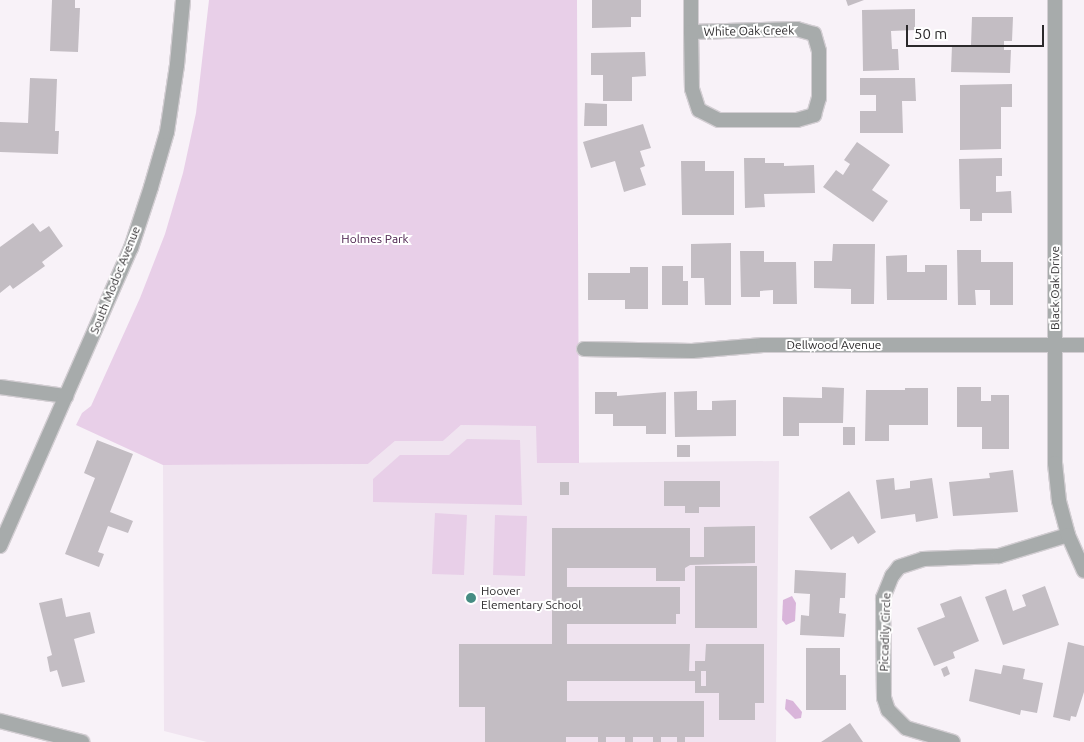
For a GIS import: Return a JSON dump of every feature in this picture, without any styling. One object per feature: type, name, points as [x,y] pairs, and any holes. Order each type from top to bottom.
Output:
[{"type":"street","name":"South Modoc Avenue","points":[[0,546],[130,248],[151,187],[167,132],[183,0]]},
{"type":"street","points":[[690,0],[691,32]]},
{"type":"street","name":"Black Oak Drive","points":[[1055,0],[1055,463],[1059,501],[1068,535],[1084,571]]},
{"type":"street","name":"White Oak Creek","points":[[797,29],[814,34],[820,51],[820,98],[814,115],[797,120],[719,120],[707,116],[699,110],[692,89],[691,32],[797,29]]},
{"type":"street","name":"Dellwood Avenue","points":[[584,350],[692,351],[763,346],[1084,345]]},
{"type":"street","points":[[0,387],[66,396]]},
{"type":"street","name":"Piccadily Circle","points":[[953,742],[906,728],[888,710],[884,698],[884,598],[892,576],[899,567],[916,560],[999,556],[1068,535]]},
{"type":"street","points":[[0,720],[82,742]]},
{"type":"shaded area","name":"Hoover Elementary School","points":[[461,425],[537,426],[538,463],[779,461],[776,742],[207,742],[164,731],[163,465],[368,464],[395,441],[443,441]]},
{"type":"shaded area","points":[[792,596],[796,603],[795,621],[786,625],[782,620],[783,600]]},
{"type":"shaded area","points":[[786,699],[793,701],[802,712],[801,718],[795,719],[785,709]]},
{"type":"green space","name":"Holmes Park","points":[[209,0],[577,0],[579,463],[537,463],[536,426],[461,425],[443,441],[395,441],[368,464],[163,465],[76,425],[82,413],[91,406],[140,298],[165,234],[183,173],[196,113]]},
{"type":"green space","points":[[467,439],[520,440],[522,505],[373,502],[373,479],[400,455],[449,455]]},
{"type":"green space","points":[[435,513],[467,515],[464,575],[432,574]]},
{"type":"green space","points":[[495,515],[527,516],[525,576],[493,575]]},
{"type":"building","points":[[52,0],[75,0],[75,8],[80,8],[78,52],[50,51]]},
{"type":"building","points":[[592,0],[641,0],[641,17],[631,17],[631,27],[592,28]]},
{"type":"building","points":[[846,0],[864,0],[848,6]]},
{"type":"building","points":[[915,9],[915,30],[891,31],[892,49],[898,49],[899,70],[863,71],[862,10]]},
{"type":"building","points":[[972,17],[1013,17],[1012,41],[1004,41],[1004,50],[1011,50],[1010,73],[951,72],[952,45],[971,45]]},
{"type":"building","points":[[645,52],[646,76],[632,77],[632,101],[603,101],[603,75],[591,75],[591,53]]},
{"type":"building","points":[[30,78],[57,79],[55,131],[59,131],[58,154],[0,152],[0,122],[28,123]]},
{"type":"building","points":[[860,78],[915,78],[916,101],[902,101],[903,133],[860,133],[860,111],[876,111],[876,95],[860,95]]},
{"type":"building","points":[[1012,84],[1012,107],[1001,107],[1001,149],[960,150],[960,85]]},
{"type":"building","points":[[585,103],[607,104],[607,126],[584,126]]},
{"type":"building","points":[[643,124],[651,148],[640,151],[645,166],[640,168],[646,185],[624,192],[615,161],[591,168],[583,142]]},
{"type":"building","points":[[857,142],[890,165],[872,190],[888,201],[873,222],[823,187],[836,170],[843,175],[850,164],[844,160]]},
{"type":"building","points":[[744,158],[765,158],[765,163],[784,163],[784,166],[814,165],[815,193],[764,194],[765,207],[745,208]]},
{"type":"building","points":[[1002,158],[1002,176],[996,176],[996,192],[1011,191],[1012,213],[982,213],[982,221],[970,221],[970,209],[960,209],[959,159]]},
{"type":"building","points":[[681,161],[705,161],[705,171],[734,171],[734,215],[682,215]]},
{"type":"building","points":[[33,223],[40,232],[49,226],[63,246],[42,262],[45,266],[13,289],[10,285],[0,293],[0,247]]},
{"type":"building","points":[[731,243],[731,305],[705,305],[704,278],[691,278],[691,244]]},
{"type":"building","points":[[833,244],[875,244],[874,304],[851,304],[851,289],[814,288],[814,261],[832,261]]},
{"type":"building","points":[[957,250],[981,250],[981,262],[1013,262],[1013,305],[990,305],[990,290],[975,290],[976,305],[958,305]]},
{"type":"building","points":[[740,251],[764,251],[764,262],[796,262],[797,304],[773,304],[773,290],[760,291],[760,297],[741,297]]},
{"type":"building","points":[[907,255],[907,272],[925,272],[925,265],[947,265],[947,300],[887,300],[886,256]]},
{"type":"building","points":[[662,266],[683,266],[683,281],[688,281],[688,305],[662,305]]},
{"type":"building","points":[[630,267],[648,267],[648,309],[625,309],[625,300],[588,300],[588,273],[630,273]]},
{"type":"building","points":[[822,387],[844,388],[843,423],[799,423],[799,436],[783,436],[783,397],[822,398]]},
{"type":"building","points":[[957,387],[981,387],[981,401],[991,401],[991,395],[1009,395],[1009,449],[982,449],[982,427],[957,427]]},
{"type":"building","points":[[905,388],[928,388],[928,425],[889,425],[889,441],[865,441],[866,390],[905,390]]},
{"type":"building","points":[[697,391],[697,410],[712,410],[712,401],[736,400],[736,436],[675,437],[674,392]]},
{"type":"building","points":[[595,392],[617,392],[617,396],[666,392],[666,434],[646,434],[646,426],[613,426],[613,414],[595,414]]},
{"type":"building","points":[[843,427],[855,427],[855,445],[843,445]]},
{"type":"building","points":[[97,440],[133,454],[110,512],[133,521],[128,533],[108,526],[98,552],[104,554],[99,567],[65,554],[95,478],[84,473]]},
{"type":"building","points":[[677,445],[690,445],[690,457],[677,457]]},
{"type":"building","points":[[1013,470],[1018,512],[953,516],[949,482],[990,478],[989,473]]},
{"type":"building","points":[[894,478],[895,490],[910,488],[910,481],[932,478],[938,518],[916,522],[915,514],[881,519],[876,480]]},
{"type":"building","points":[[664,481],[720,481],[720,507],[699,507],[699,513],[685,513],[685,506],[664,506]]},
{"type":"building","points":[[560,482],[569,482],[569,495],[560,495]]},
{"type":"building","points":[[849,491],[876,532],[858,544],[853,536],[831,550],[809,517]]},
{"type":"building","points":[[755,526],[755,563],[690,565],[685,568],[685,581],[656,581],[656,568],[567,568],[567,587],[680,587],[680,614],[676,614],[676,624],[567,624],[567,644],[690,644],[689,671],[695,671],[695,661],[705,661],[706,644],[764,644],[764,703],[755,703],[755,720],[719,720],[719,693],[695,693],[695,681],[567,681],[567,701],[704,701],[704,737],[685,737],[685,742],[677,742],[677,737],[661,737],[661,742],[653,742],[653,737],[633,737],[633,742],[625,742],[625,737],[606,737],[606,742],[598,742],[598,737],[566,737],[566,742],[485,742],[485,707],[459,707],[459,644],[552,644],[552,528],[690,528],[690,557],[704,557],[704,527]],"holes":[[[701,671],[706,671],[706,686],[701,686]]]},
{"type":"building","points":[[695,566],[757,566],[757,628],[695,628]]},
{"type":"building","points":[[795,570],[846,573],[845,598],[840,598],[839,613],[846,614],[844,637],[800,635],[801,615],[809,616],[810,594],[794,593]]},
{"type":"building","points":[[1045,586],[1059,625],[1003,645],[985,597],[1006,589],[1013,611],[1026,606],[1022,595]]},
{"type":"building","points":[[961,596],[979,641],[953,652],[955,658],[934,666],[917,628],[945,617],[940,604]]},
{"type":"building","points":[[62,598],[66,617],[90,612],[95,633],[74,639],[85,682],[62,687],[57,670],[50,672],[47,657],[52,655],[39,603]]},
{"type":"building","points":[[1068,642],[1084,646],[1084,692],[1076,717],[1071,716],[1070,721],[1053,717]]},
{"type":"building","points":[[806,648],[840,648],[840,675],[846,675],[846,710],[806,710]]},
{"type":"building","points":[[1003,665],[1025,669],[1023,679],[1043,683],[1037,713],[1021,710],[1020,715],[969,701],[975,669],[1001,674]]},
{"type":"building","points":[[947,666],[950,674],[944,677],[941,669]]},
{"type":"building","points":[[850,723],[863,742],[821,742]]},
{"type":"place","name":"Hoover Elementary School","points":[[471,598]]}]
